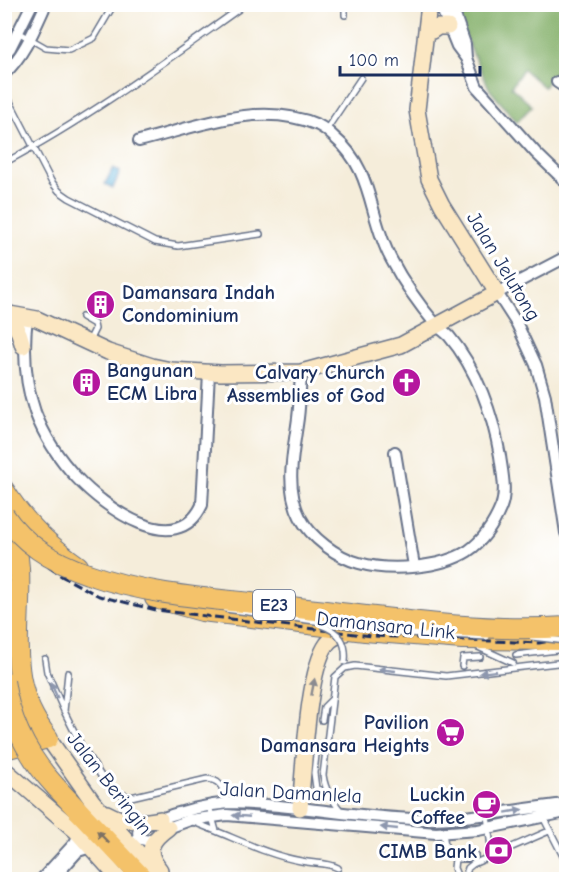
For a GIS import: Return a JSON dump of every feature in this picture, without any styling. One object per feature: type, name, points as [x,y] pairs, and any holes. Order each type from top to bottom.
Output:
[{"type":"highway","name":"Damansara Link","points":[[4,490],[28,523],[63,555],[88,573],[124,588],[266,612],[453,633],[567,634]]},
{"type":"highway","points":[[4,504],[16,542],[19,569],[18,669],[30,709],[43,731]]},
{"type":"highway","name":"Damansara Link","points":[[4,515],[20,535],[32,545],[63,564],[153,594],[442,624],[511,629],[567,627]]},
{"type":"highway","points":[[153,594],[202,611],[365,631],[462,639],[567,640]]},
{"type":"highway","points":[[543,635],[567,627]]},
{"type":"highway","points":[[343,634],[365,631]]},
{"type":"highway","points":[[4,681],[12,714],[28,751],[39,769],[144,879]]},
{"type":"highway","points":[[4,722],[14,718],[20,712],[24,692]]},
{"type":"highway","points":[[4,733],[43,731]]},
{"type":"highway","points":[[4,751],[43,731]]},
{"type":"street","points":[[4,55],[10,48],[32,4]]},
{"type":"street","points":[[4,74],[13,66],[46,4]]},
{"type":"street","name":"Jalan Jelutong","points":[[429,4],[417,110],[429,180],[522,334],[536,365],[545,396],[567,533]]},
{"type":"street","points":[[438,4],[457,46],[466,58],[477,87],[536,153],[567,182]]},
{"type":"street","name":"Jalan Jelutong","points":[[420,128],[432,31],[438,4]]},
{"type":"street","points":[[451,4],[465,44],[466,58]]},
{"type":"street","points":[[432,31],[438,27],[448,27]]},
{"type":"street","points":[[139,141],[249,114],[274,114],[318,125],[345,146],[357,160],[366,180],[390,258],[417,300],[455,345],[479,385],[496,431],[504,489],[502,504],[488,533],[468,551],[437,564],[392,568],[358,563],[330,549],[309,531],[293,499],[291,465],[301,372]]},
{"type":"street","points":[[6,313],[37,319],[130,360],[171,370],[209,373],[301,372],[401,345],[567,257]]},
{"type":"street","points":[[6,313],[19,333],[23,346],[26,378],[36,414],[52,446],[76,477],[92,492],[138,523],[171,530],[197,515],[202,505],[209,373]]},
{"type":"street","points":[[23,346],[27,317]]},
{"type":"street","points":[[395,452],[414,566]]},
{"type":"street","points":[[300,814],[315,675],[327,643],[343,634]]},
{"type":"street","name":"Jalan Beringin","points":[[43,731],[93,802],[131,845],[166,879]]},
{"type":"street","points":[[4,751],[8,760],[49,807]]},
{"type":"street","points":[[28,782],[34,772],[51,760],[69,766]]},
{"type":"street","points":[[4,769],[76,831],[120,879]]},
{"type":"street","points":[[93,802],[102,810],[125,822],[164,824]]},
{"type":"street","name":"Jalan Damanlela","points":[[164,824],[190,820],[228,803],[443,833],[489,828],[567,804]]},
{"type":"street","name":"Jalan Damanlela","points":[[164,824],[210,811],[227,815],[342,812],[412,819],[567,812]]},
{"type":"street","points":[[164,824],[155,838],[151,853],[155,864],[166,879]]},
{"type":"street","points":[[41,879],[77,840],[76,831]]},
{"type":"street","points":[[52,879],[78,851],[90,847]]},
{"type":"lane","points":[[18,32],[46,48],[69,50],[94,38],[114,4]]},
{"type":"lane","points":[[345,4],[345,15]]},
{"type":"lane","points":[[4,163],[33,148],[128,87],[239,9]]},
{"type":"lane","points":[[326,130],[361,78]]},
{"type":"lane","points":[[4,90],[51,181],[64,194],[155,242],[178,246],[260,234]]},
{"type":"lane","points":[[82,317],[94,324],[95,329],[89,343]]},
{"type":"lane","points":[[153,594],[238,612],[405,633],[567,640]]},
{"type":"lane","points":[[306,621],[329,628],[344,642],[345,665],[335,677],[323,775],[329,795],[342,812]]},
{"type":"lane","points":[[462,639],[513,663]]},
{"type":"lane","points":[[516,655],[567,649]]},
{"type":"lane","points":[[462,666],[463,658],[480,657]]},
{"type":"lane","points":[[45,659],[46,672],[82,747],[114,792],[131,796],[214,779],[222,787],[228,803]]},
{"type":"lane","points":[[345,665],[446,676],[567,662]]},
{"type":"lane","points":[[64,711],[68,673]]},
{"type":"lane","points":[[322,720],[324,707],[332,698]]},
{"type":"lane","points":[[316,755],[314,773],[316,788],[329,795]]},
{"type":"lane","points":[[210,811],[216,831]]},
{"type":"lane","points":[[542,812],[549,831],[563,856]]},
{"type":"lane","points":[[487,815],[492,856]]},
{"type":"lane","points":[[190,820],[257,848],[300,861],[332,865],[338,868]]},
{"type":"lane","points":[[464,879],[468,868],[549,831]]},
{"type":"lane","points":[[443,833],[446,851],[455,859],[469,859],[474,855]]},
{"type":"lane","points":[[455,859],[454,868],[459,879]]},
{"type":"green space","points":[[456,5],[566,5],[566,78],[555,72],[544,87],[523,69],[511,87],[532,106],[517,122],[490,90],[466,39]]},
{"type":"water","points":[[113,168],[120,172],[113,188],[105,184]]},
{"type":"railway","points":[[4,13],[12,4]]},
{"type":"railway","points":[[4,518],[16,540],[31,555],[63,577],[99,596],[156,610],[372,636],[539,643],[566,638]]},
{"type":"place","name":"Damansara Indah Condominium","points":[[101,304]]},
{"type":"place","name":"Bangunan ECM Libra","points":[[86,382]]},
{"type":"place","name":"Calvary Church Assemblies of God","points":[[406,383]]},
{"type":"place","name":"Pavilion Damansara Heights","points":[[450,733]]},
{"type":"place","name":"Luckin Coffee","points":[[486,805]]},
{"type":"place","name":"CIMB Bank","points":[[498,851]]}]
